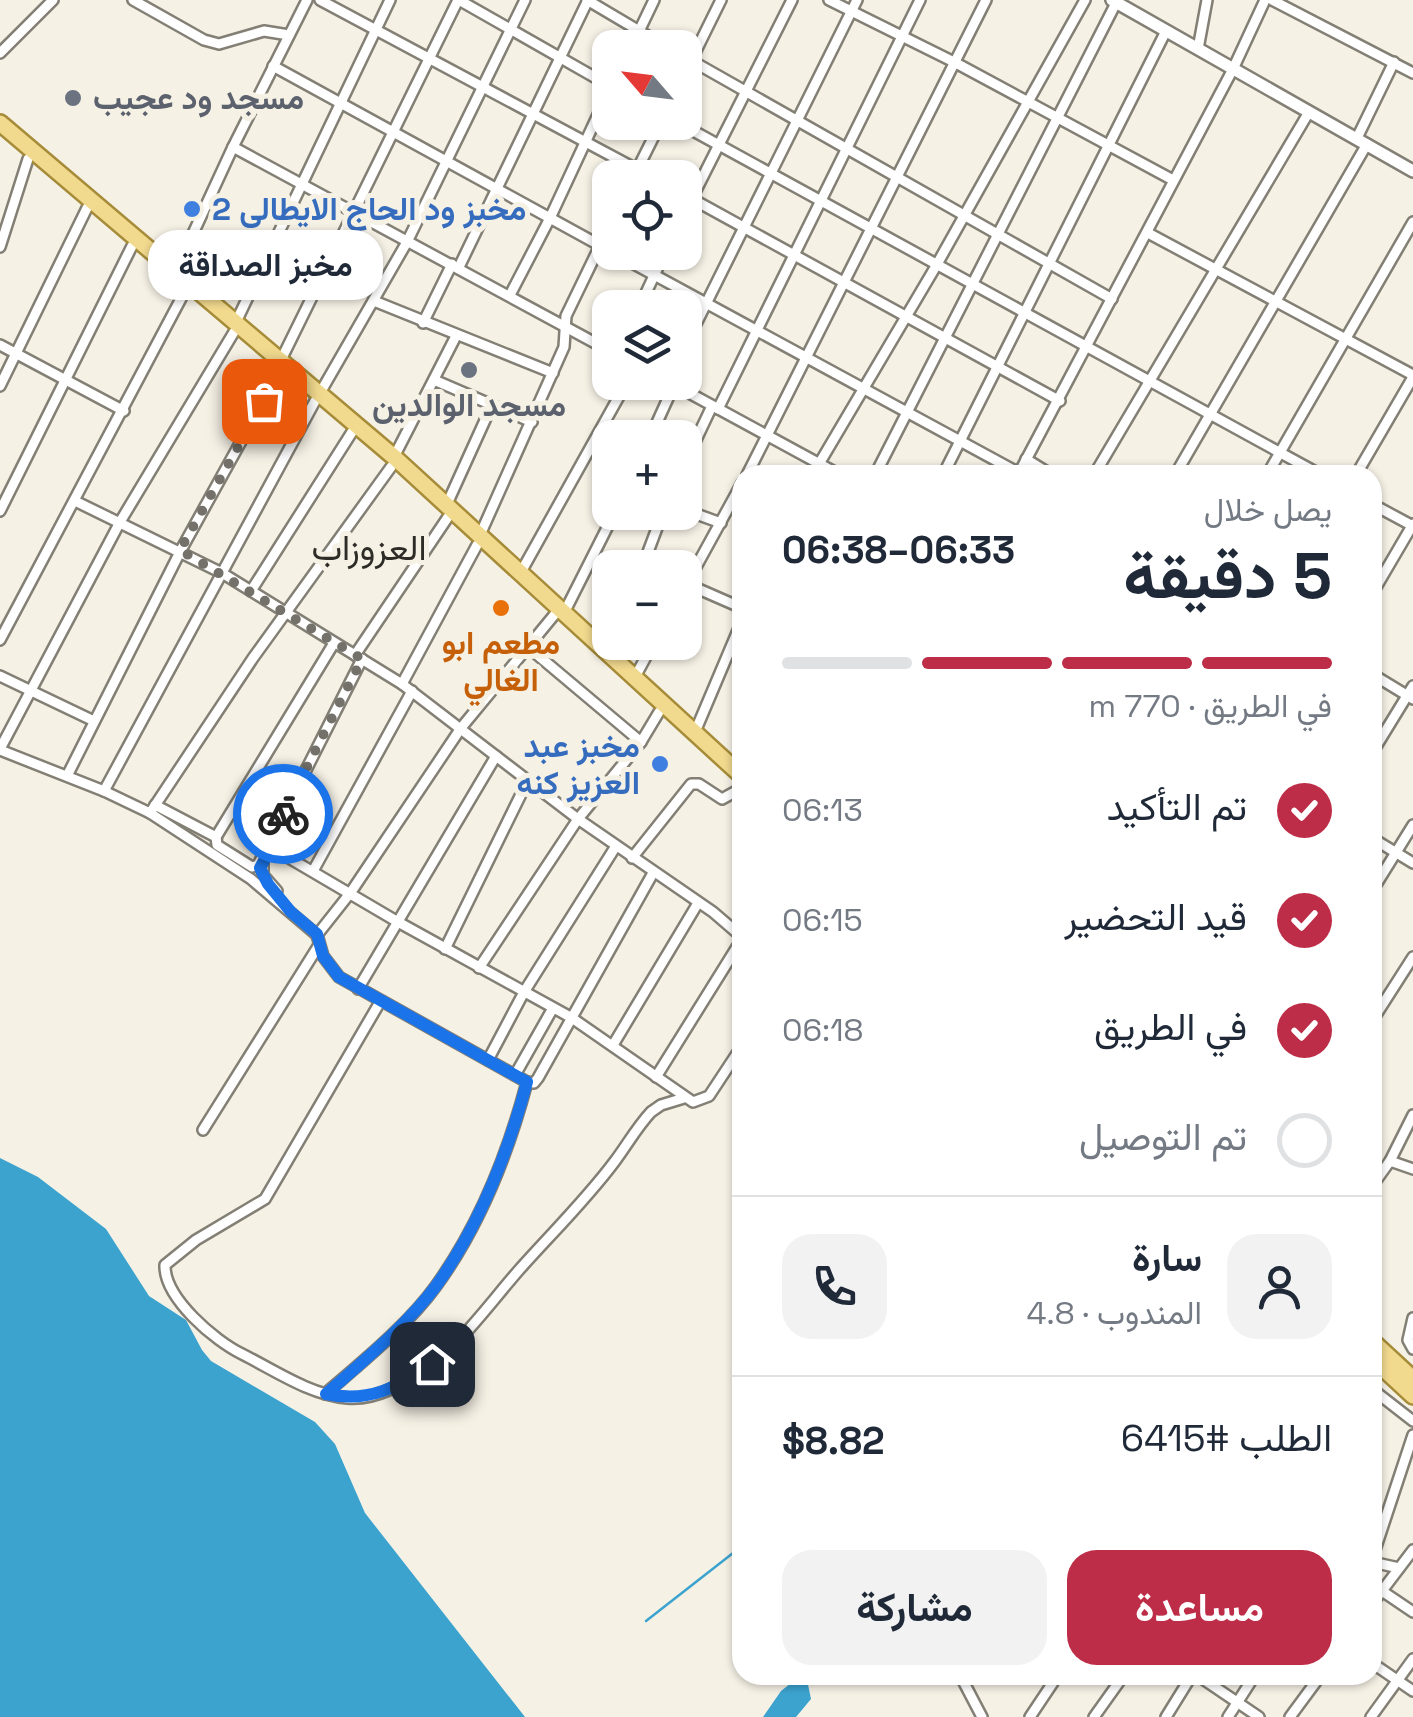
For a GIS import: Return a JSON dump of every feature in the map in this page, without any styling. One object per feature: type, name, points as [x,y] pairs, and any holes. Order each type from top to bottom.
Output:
[{"type":"main road","points":[[0,123],[392,462],[592,644]]},
{"type":"main road","points":[[0,137],[132,246],[174,275],[185,291],[235,327]]},
{"type":"main road","points":[[318,397],[352,432],[392,462]]},
{"type":"main road","points":[[479,540],[520,572],[560,614]]},
{"type":"main road","points":[[608,660],[659,712],[732,770]]},
{"type":"main road","points":[[620,660],[732,768]]},
{"type":"main road","points":[[1382,1350],[1413,1379]]},
{"type":"main road","points":[[1382,1367],[1413,1396]]},
{"type":"street","points":[[0,52],[53,0]]},
{"type":"street","points":[[133,0],[204,40],[219,44],[264,31],[289,35]]},
{"type":"street","points":[[174,275],[307,0]]},
{"type":"street","points":[[320,0],[615,160]]},
{"type":"street","points":[[216,836],[0,750],[120,522],[235,327],[390,0]]},
{"type":"street","points":[[66,776],[180,550],[281,365],[458,0],[592,76]]},
{"type":"street","points":[[104,791],[406,242],[526,0]]},
{"type":"street","points":[[424,323],[498,189],[588,0],[639,30],[654,0]]},
{"type":"street","points":[[702,35],[722,0]]},
{"type":"street","points":[[702,173],[792,0]]},
{"type":"street","points":[[829,0],[1174,180]]},
{"type":"street","points":[[702,313],[857,0]]},
{"type":"street","points":[[702,431],[822,203],[920,0]]},
{"type":"street","points":[[752,465],[986,0]]},
{"type":"street","points":[[817,463],[965,216],[1085,0]]},
{"type":"street","points":[[1198,49],[1207,0]]},
{"type":"street","points":[[1023,465],[1148,233],[1233,69],[1264,0]]},
{"type":"street","points":[[1272,0],[1413,73]]},
{"type":"street","points":[[880,465],[1114,2],[1413,171]]},
{"type":"street","points":[[948,465],[1166,31]]},
{"type":"street","points":[[1181,465],[1277,301],[1362,141],[1394,62]]},
{"type":"street","points":[[273,66],[592,242]]},
{"type":"street","points":[[702,67],[1112,299]]},
{"type":"street","points":[[1100,465],[1310,112]]},
{"type":"street","points":[[510,295],[592,128]]},
{"type":"street","points":[[702,136],[1300,465]]},
{"type":"street","points":[[233,147],[592,341]]},
{"type":"street","points":[[0,247],[28,158]]},
{"type":"street","points":[[702,205],[1060,400]]},
{"type":"street","points":[[0,386],[88,208]]},
{"type":"street","points":[[1272,465],[1413,222]]},
{"type":"street","points":[[1148,233],[1413,376],[1362,465]]},
{"type":"street","points":[[0,511],[132,246]]},
{"type":"street","points":[[402,684],[479,540],[566,342],[564,326],[592,264]]},
{"type":"street","points":[[645,270],[1001,465]]},
{"type":"street","points":[[647,290],[656,270]]},
{"type":"street","points":[[0,640],[185,291]]},
{"type":"street","points":[[374,301],[552,373]]},
{"type":"street","points":[[153,809],[253,658],[392,462],[456,336]]},
{"type":"street","points":[[0,345],[124,411]]},
{"type":"street","points":[[434,380],[532,422]]},
{"type":"street","points":[[520,572],[617,400]]},
{"type":"street","points":[[702,400],[821,465]]},
{"type":"street","points":[[334,643],[216,836],[217,845],[252,866],[264,857],[359,657],[447,511],[491,406]]},
{"type":"street","points":[[250,591],[352,432]]},
{"type":"street","points":[[1026,459],[1036,465]]},
{"type":"street","points":[[75,501],[222,572],[412,690],[578,819],[732,930]]},
{"type":"street","points":[[1382,509],[1413,526],[1382,577]]},
{"type":"street","points":[[702,557],[732,511]]},
{"type":"street","points":[[702,516],[721,523]]},
{"type":"street","points":[[203,1130],[318,940],[461,728],[560,614],[605,530]]},
{"type":"street","points":[[702,592],[732,604]]},
{"type":"street","points":[[696,732],[732,644]]},
{"type":"street","points":[[528,647],[641,742]]},
{"type":"street","points":[[635,677],[644,660]]},
{"type":"street","points":[[0,676],[94,722]]},
{"type":"street","points":[[1382,679],[1411,693],[1382,737]]},
{"type":"street","points":[[313,871],[412,690]]},
{"type":"street","points":[[480,968],[578,819],[641,742],[659,712]]},
{"type":"street","points":[[358,988],[496,756]]},
{"type":"street","points":[[445,949],[528,780]]},
{"type":"street","points":[[250,783],[288,804]]},
{"type":"street","points":[[632,858],[691,784],[698,784],[722,799],[732,788]]},
{"type":"street","points":[[153,809],[291,912]]},
{"type":"street","points":[[1382,876],[1413,825]]},
{"type":"street","points":[[1382,844],[1413,863]]},
{"type":"street","points":[[269,846],[572,1018],[684,1098],[694,1102],[709,1096],[732,1061]]},
{"type":"street","points":[[269,846],[260,868],[263,876],[318,940],[328,966],[339,977],[527,1082],[538,1078],[653,874]]},
{"type":"street","points":[[488,1060],[524,992],[616,846]]},
{"type":"street","points":[[613,1046],[698,903]]},
{"type":"street","points":[[656,1076],[732,954]]},
{"type":"street","points":[[1382,1006],[1413,957]]},
{"type":"street","points":[[380,1002],[265,1199],[196,1240],[165,1265],[182,1303],[211,1335],[227,1347],[326,1394],[369,1398],[432,1364],[600,1180],[651,1112],[684,1098]]},
{"type":"street","points":[[515,1075],[553,1008]]},
{"type":"street","points":[[326,1394],[426,1298],[446,1270],[495,1182],[527,1082]]},
{"type":"street","points":[[1382,1173],[1413,1115]]},
{"type":"street","points":[[1390,1162],[1413,1169]]},
{"type":"street","points":[[1413,1318],[1408,1340],[1413,1349]]},
{"type":"street","points":[[1382,1397],[1413,1421]]},
{"type":"street","points":[[1382,1531],[1412,1443]]},
{"type":"street","points":[[1413,1550],[1382,1591],[1413,1612]]},
{"type":"street","points":[[1382,1563],[1399,1568]]},
{"type":"street","points":[[1370,1717],[1413,1659]]},
{"type":"street","points":[[1382,1670],[1413,1690]]},
{"type":"street","points":[[965,1685],[982,1717]]},
{"type":"street","points":[[1031,1717],[1052,1685]]},
{"type":"street","points":[[1094,1717],[1117,1685]]},
{"type":"street","points":[[1166,1717],[1187,1685]]},
{"type":"street","points":[[1210,1685],[1259,1717]]},
{"type":"street","points":[[1228,1717],[1249,1685]]},
{"type":"street","points":[[1290,1717],[1313,1685]]},
{"type":"water","points":[[0,1158],[38,1177],[106,1229],[149,1296],[186,1320],[211,1361],[315,1422],[335,1444],[365,1513],[525,1717],[0,1717]]},
{"type":"water","points":[[788,1685],[808,1685],[811,1699],[796,1717],[763,1717]]},
{"type":"waterway","points":[[646,1621],[732,1554]]},
{"type":"way so far","points":[[264,401],[180,550],[362,659],[283,814]]},
{"type":"place","name":"مسجد ود عجيب","points":[[73,98]]},
{"type":"place","name":"مخبز ود الحاج الايطالي 2","points":[[192,209]]},
{"type":"place","name":"مسجد الوالدين","points":[[469,370]]},
{"type":"place","name":"مخبز الصداقة","points":[[264,401]]},
{"type":"place","name":"مطعم ابو الغالي","points":[[501,608]]},
{"type":"place","name":"مخبز عبد العزيز كنه","points":[[660,764]]},
{"type":"district","name":"العزوزاب","points":[[369,548]]},
{"type":"route","points":[[283,814],[260,868],[291,912],[317,934],[328,966],[380,1002],[527,1082],[495,1182],[446,1270],[426,1298],[326,1394],[369,1398],[432,1364]]}]
